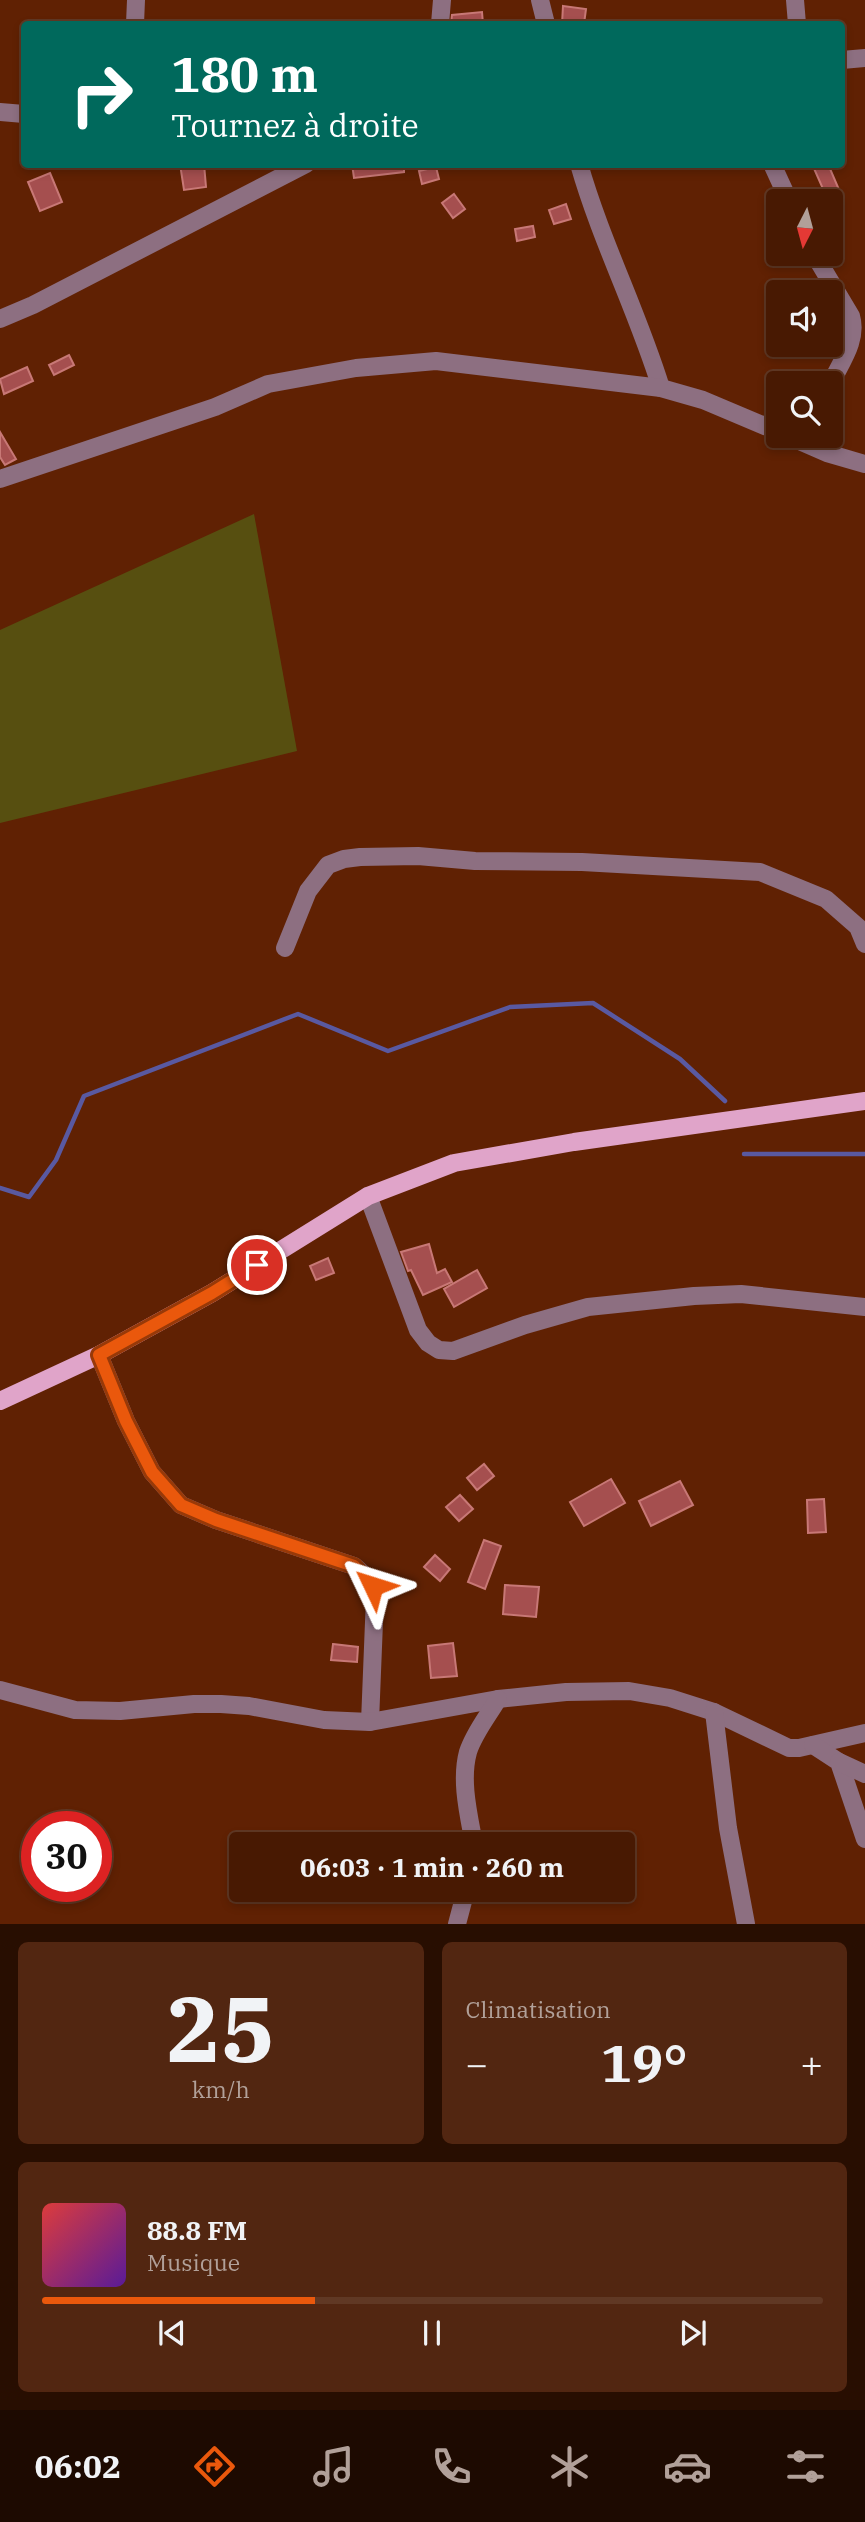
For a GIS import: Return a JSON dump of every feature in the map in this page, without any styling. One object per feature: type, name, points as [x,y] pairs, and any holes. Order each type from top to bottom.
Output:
[{"type":"main road","points":[[0,1401],[99,1355],[212,1293],[368,1196],[454,1163],[574,1142],[865,1101]]},
{"type":"street","points":[[135,21],[136,0]]},
{"type":"street","points":[[440,21],[442,0]]},
{"type":"street","points":[[540,0],[545,21]]},
{"type":"street","points":[[794,0],[797,21]]},
{"type":"street","points":[[845,60],[865,58]]},
{"type":"street","points":[[0,111],[21,114]]},
{"type":"street","points":[[0,319],[33,305],[298,168]]},
{"type":"street","points":[[580,168],[662,388]]},
{"type":"street","points":[[774,168],[783,189]]},
{"type":"street","points":[[821,266],[860,336],[838,371]]},
{"type":"street","points":[[0,479],[215,407],[268,384],[356,368],[436,361],[662,388],[704,400],[766,426]]},
{"type":"street","points":[[817,448],[865,464]]},
{"type":"street","points":[[285,948],[308,891],[328,866],[352,858],[418,856],[475,861],[582,862],[760,872],[826,899],[858,927],[865,944]]},
{"type":"street","points":[[368,1196],[418,1330],[428,1343],[439,1350],[453,1351],[525,1325],[589,1307],[694,1296],[768,1296],[865,1307]]},
{"type":"street","points":[[99,1355],[126,1421],[152,1472],[181,1505],[216,1520],[354,1566],[373,1586],[375,1597],[370,1722]]},
{"type":"street","points":[[0,1690],[75,1710],[120,1712],[194,1704],[240,1705],[324,1720],[370,1722],[498,1699],[566,1692],[629,1691],[670,1698],[714,1712],[789,1748],[865,1733]]},
{"type":"street","points":[[473,1832],[466,1768],[468,1751],[498,1699]]},
{"type":"street","points":[[714,1712],[728,1828],[746,1923]]},
{"type":"street","points":[[813,1745],[839,1762],[865,1774]]},
{"type":"street","points":[[839,1762],[865,1839]]},
{"type":"street","points":[[457,1923],[463,1902]]},
{"type":"shaded area","points":[[254,514],[297,751],[0,823],[0,630]]},
{"type":"building","points":[[563,6],[586,9],[584,21],[562,21]]},
{"type":"building","points":[[482,12],[483,21],[451,21],[452,15]]},
{"type":"building","points":[[181,168],[204,168],[206,187],[184,190]]},
{"type":"building","points":[[353,168],[404,168],[404,172],[354,178]]},
{"type":"building","points":[[436,168],[439,179],[422,184],[419,171]]},
{"type":"building","points":[[814,168],[830,168],[839,189],[823,189]]},
{"type":"building","points":[[50,173],[62,202],[40,211],[28,182]]},
{"type":"building","points":[[454,194],[465,209],[453,218],[442,203]]},
{"type":"building","points":[[566,204],[571,219],[554,224],[549,210]]},
{"type":"building","points":[[533,226],[535,237],[517,241],[515,229]]},
{"type":"building","points":[[69,355],[74,365],[54,375],[49,365]]},
{"type":"building","points":[[27,367],[33,381],[4,394],[0,379]]},
{"type":"building","points":[[0,432],[16,459],[5,465],[0,457]]},
{"type":"building","points":[[429,1244],[437,1273],[445,1269],[452,1282],[423,1295],[411,1270],[408,1271],[401,1252]]},
{"type":"building","points":[[328,1258],[334,1273],[316,1280],[310,1266]]},
{"type":"building","points":[[477,1270],[487,1288],[454,1307],[444,1289]]},
{"type":"building","points":[[484,1464],[494,1476],[477,1490],[467,1478]]},
{"type":"building","points":[[611,1479],[625,1503],[584,1526],[570,1502]]},
{"type":"building","points":[[680,1481],[693,1505],[651,1526],[639,1501]]},
{"type":"building","points":[[460,1495],[473,1509],[459,1521],[446,1507]]},
{"type":"building","points":[[824,1499],[826,1532],[808,1533],[807,1500]]},
{"type":"building","points":[[484,1540],[501,1546],[485,1589],[468,1582]]},
{"type":"building","points":[[435,1555],[450,1569],[440,1581],[424,1567]]},
{"type":"building","points":[[505,1585],[539,1587],[536,1617],[503,1614]]},
{"type":"building","points":[[453,1643],[457,1676],[431,1678],[428,1646]]},
{"type":"building","points":[[333,1644],[358,1647],[357,1662],[331,1660]]},
{"type":"waterway","points":[[0,1188],[29,1197],[56,1160],[84,1096],[298,1014],[388,1051],[510,1007],[593,1003],[680,1059],[725,1101]]},
{"type":"waterway","points":[[744,1154],[865,1154]]},
{"type":"route","points":[[257,1265],[99,1355],[126,1421],[152,1472],[181,1505],[198,1514],[354,1566],[373,1586]]}]
